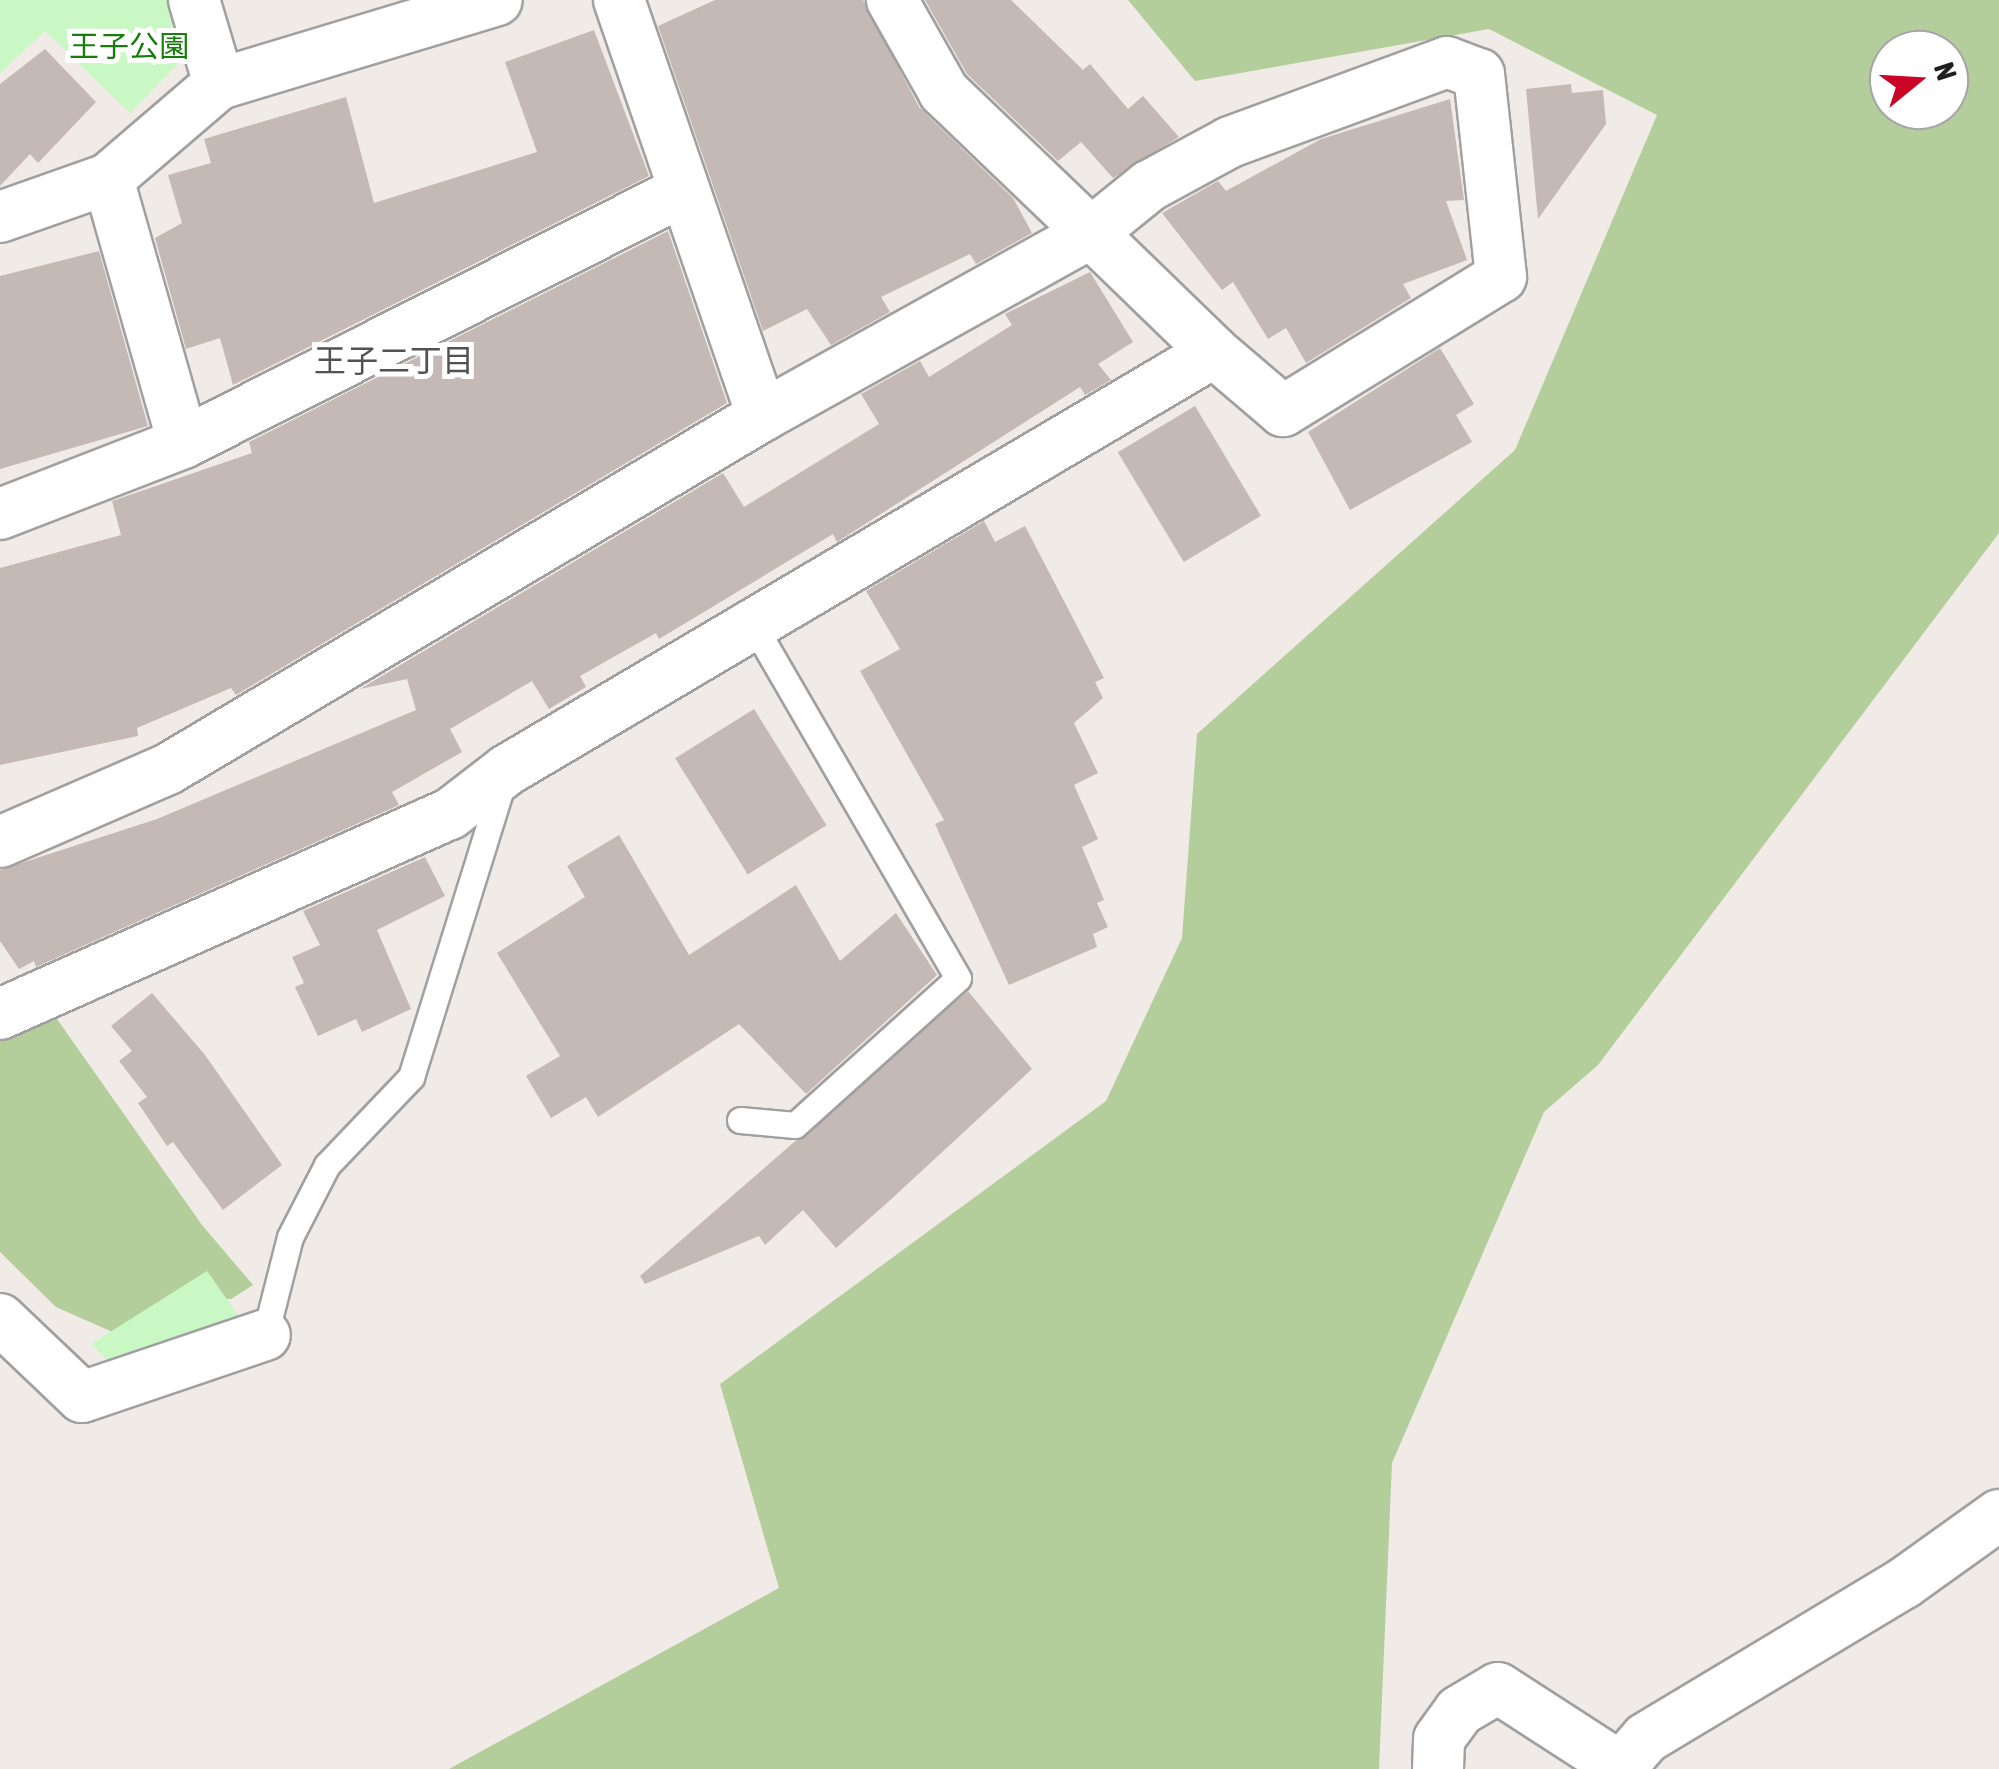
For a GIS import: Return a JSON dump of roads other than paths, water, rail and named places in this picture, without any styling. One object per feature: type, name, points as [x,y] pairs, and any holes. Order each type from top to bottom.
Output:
[{"type":"street","points":[[194,0],[219,84]]},
{"type":"street","points":[[619,0],[762,416]]},
{"type":"street","points":[[0,842],[168,769],[762,416],[1092,233],[1149,186],[1230,142],[1446,62],[1480,74],[1500,277],[1282,411],[1214,352],[1092,233],[944,92],[892,0]]},
{"type":"street","points":[[0,217],[108,179],[219,84],[481,2]]},
{"type":"street","points":[[108,179],[183,443]]},
{"type":"street","points":[[0,514],[183,443],[683,190]]},
{"type":"street","points":[[0,1014],[450,814],[507,770],[1214,352]]},
{"type":"street","points":[[0,1319],[82,1398],[265,1336]]},
{"type":"street","points":[[1438,1769],[1439,1738],[1459,1711],[1498,1688],[1619,1768],[1646,1738],[1904,1583],[1999,1516]]},
{"type":"lane","points":[[740,1120],[795,1125],[958,978],[754,626]]},
{"type":"lane","points":[[265,1336],[290,1237],[327,1165],[411,1078],[507,770]]},
{"type":"district","name":"王子二丁目","points":[[394,361]]},
{"type":"park label","name":"王子公園","points":[[129,46]]}]
